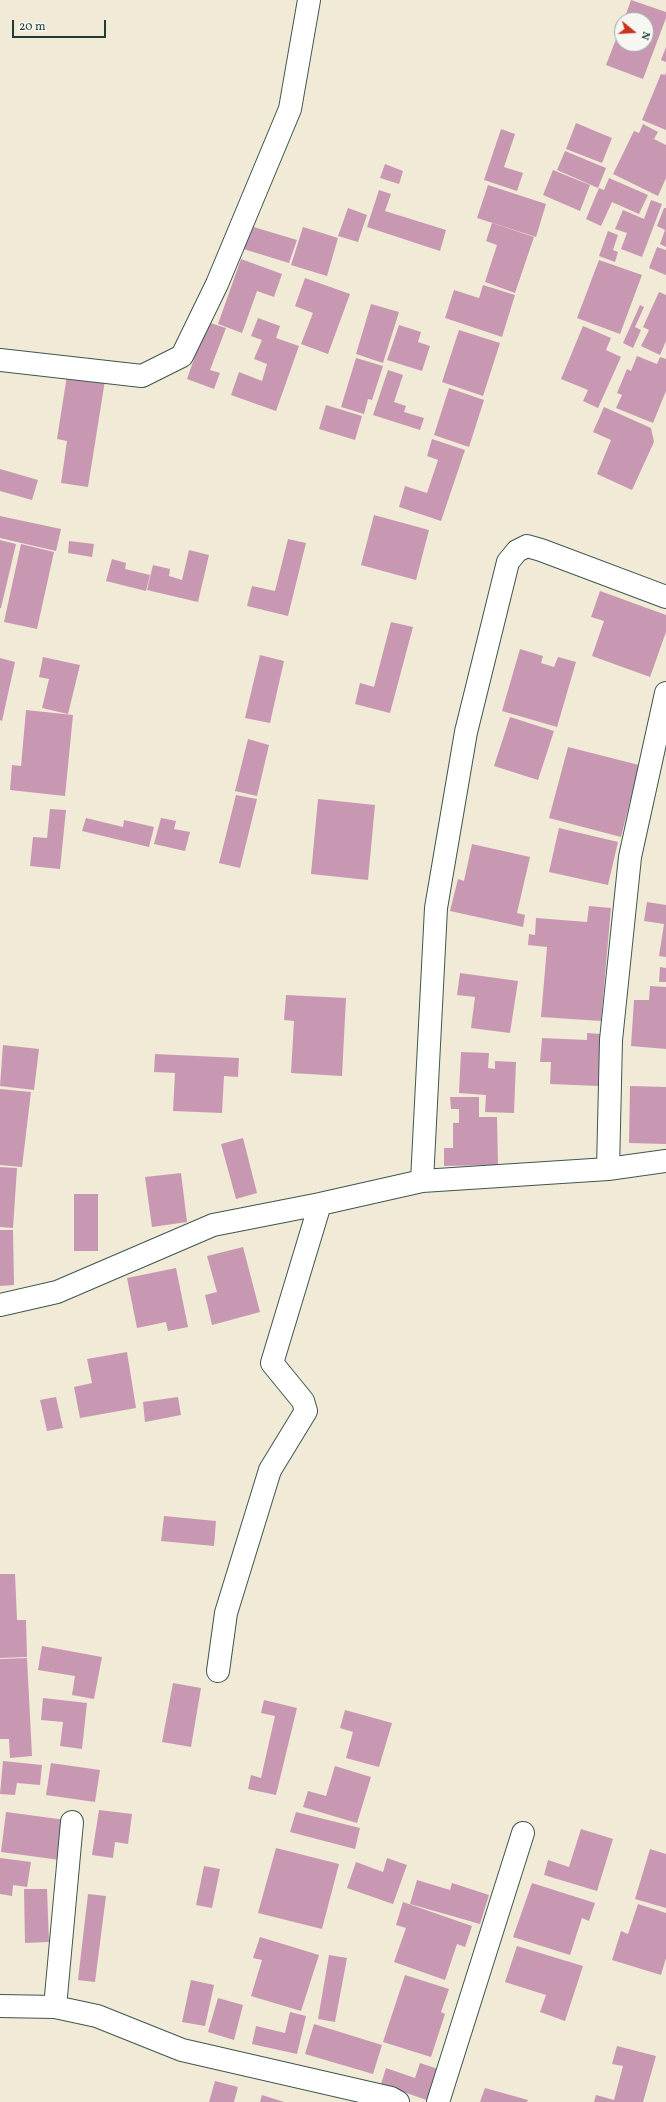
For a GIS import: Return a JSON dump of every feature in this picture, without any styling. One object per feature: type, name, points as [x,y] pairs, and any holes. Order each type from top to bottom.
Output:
[{"type":"street","points":[[0,360],[142,376],[182,356],[217,284],[290,109],[308,0]]},
{"type":"street","points":[[422,1182],[436,908],[466,732],[508,562],[517,551],[526,546],[541,550],[666,596]]},
{"type":"street","points":[[608,1169],[611,1040],[630,857],[666,693]]},
{"type":"street","points":[[0,1305],[57,1292],[213,1225],[422,1182],[608,1169],[666,1161]]},
{"type":"street","points":[[218,1671],[226,1613],[270,1470],[306,1411],[303,1401],[272,1363],[320,1204]]},
{"type":"street","points":[[55,2007],[72,1822]]},
{"type":"street","points":[[438,2102],[523,1833]]},
{"type":"street","points":[[0,2006],[55,2007],[97,2016],[182,2050],[391,2098],[398,2102]]},
{"type":"building","points":[[631,0],[666,12],[666,18],[654,50],[654,12],[627,12]]},
{"type":"building","points":[[614,44],[614,52],[653,52],[643,79],[606,65]]},
{"type":"building","points":[[666,47],[666,62],[661,60]]},
{"type":"building","points":[[666,72],[666,130],[642,120],[661,74],[665,75]]},
{"type":"building","points":[[576,123],[612,138],[602,163],[566,149]]},
{"type":"building","points":[[643,124],[658,132],[654,139],[666,145],[666,178],[658,196],[613,174],[634,131],[639,133]]},
{"type":"building","points":[[501,129],[515,134],[504,167],[523,173],[517,191],[484,180]]},
{"type":"building","points":[[565,151],[606,168],[598,188],[557,170]]},
{"type":"building","points":[[385,164],[403,171],[399,184],[380,178]]},
{"type":"building","points":[[553,170],[590,185],[580,211],[543,195]]},
{"type":"building","points":[[609,178],[648,195],[639,214],[612,202],[601,226],[586,219],[599,188],[604,190]]},
{"type":"building","points":[[488,185],[546,204],[536,237],[477,218]]},
{"type":"building","points":[[379,190],[391,194],[385,211],[446,230],[440,251],[367,227]]},
{"type":"building","points":[[651,200],[662,204],[642,257],[621,249],[627,233],[615,229],[623,210],[644,219]]},
{"type":"building","points":[[348,208],[367,215],[358,242],[338,236]]},
{"type":"building","points":[[664,208],[666,208],[666,247],[660,244],[665,230],[657,226]]},
{"type":"building","points":[[492,223],[534,237],[515,293],[485,282],[497,245],[486,241]]},
{"type":"building","points":[[247,225],[297,240],[289,263],[240,248]]},
{"type":"building","points":[[303,227],[338,238],[327,276],[291,265]]},
{"type":"building","points":[[608,231],[618,235],[613,250],[618,252],[615,262],[599,256]]},
{"type":"building","points":[[657,247],[666,250],[666,275],[649,268]]},
{"type":"building","points":[[241,259],[282,274],[274,297],[257,291],[242,333],[218,324]]},
{"type":"building","points":[[599,260],[642,275],[620,334],[577,318]]},
{"type":"building","points":[[305,278],[350,294],[328,354],[301,344],[313,313],[295,306]]},
{"type":"building","points":[[483,285],[515,295],[502,337],[445,318],[454,290],[479,298]]},
{"type":"building","points":[[659,292],[666,295],[666,341],[660,355],[641,346],[649,330],[643,327]]},
{"type":"building","points":[[371,304],[399,312],[383,363],[356,354]]},
{"type":"building","points":[[640,305],[644,307],[635,327],[641,330],[633,348],[623,343]]},
{"type":"building","points":[[258,318],[280,326],[276,338],[299,346],[276,411],[231,395],[239,372],[262,381],[267,364],[254,359],[262,340],[251,336]]},
{"type":"building","points":[[207,322],[226,328],[210,370],[220,373],[214,389],[187,379]]},
{"type":"building","points":[[399,325],[421,332],[418,342],[430,346],[422,371],[387,360]]},
{"type":"building","points":[[583,326],[611,338],[606,350],[621,357],[598,408],[583,401],[588,390],[561,379]]},
{"type":"building","points":[[459,330],[500,343],[483,396],[442,382]]},
{"type":"building","points":[[637,356],[657,364],[660,357],[666,359],[666,391],[653,423],[616,408],[622,395],[617,393],[627,369],[631,371]]},
{"type":"building","points":[[356,358],[383,366],[372,400],[368,399],[364,414],[341,407]]},
{"type":"building","points":[[68,369],[106,374],[88,487],[61,483],[67,441],[57,439]]},
{"type":"building","points":[[388,370],[403,375],[394,402],[406,406],[404,412],[424,418],[420,430],[373,415]]},
{"type":"building","points":[[449,388],[484,400],[469,447],[434,435]]},
{"type":"building","points":[[326,405],[362,416],[355,440],[319,429]]},
{"type":"building","points":[[604,407],[651,428],[654,442],[632,490],[597,474],[611,440],[593,432]]},
{"type":"building","points":[[432,439],[465,450],[441,521],[399,507],[405,486],[427,493],[438,460],[427,456]]},
{"type":"building","points":[[0,469],[38,480],[32,500],[0,491]]},
{"type":"building","points":[[374,515],[429,530],[416,580],[361,565]]},
{"type":"building","points":[[0,516],[61,529],[56,551],[0,538]]},
{"type":"building","points":[[288,539],[306,543],[288,616],[247,606],[252,586],[275,591]]},
{"type":"building","points":[[0,540],[16,544],[1,608],[0,608]]},
{"type":"building","points":[[69,541],[94,544],[92,557],[68,553]]},
{"type":"building","points":[[21,544],[54,552],[37,629],[4,622]]},
{"type":"building","points":[[189,550],[209,555],[198,602],[147,590],[153,565],[170,569],[169,576],[182,580]]},
{"type":"building","points":[[112,559],[126,563],[125,569],[150,575],[146,591],[106,581]]},
{"type":"building","points":[[600,591],[666,615],[666,632],[650,677],[592,656],[604,621],[591,617]]},
{"type":"building","points":[[391,622],[413,627],[390,713],[355,704],[360,683],[374,687]]},
{"type":"building","points":[[520,649],[543,656],[541,663],[554,667],[558,657],[576,662],[557,727],[502,711]]},
{"type":"building","points":[[260,655],[284,661],[270,723],[245,718]]},
{"type":"building","points":[[43,657],[80,665],[68,714],[42,708],[49,679],[39,677]]},
{"type":"building","points":[[0,658],[15,662],[2,721],[0,720]]},
{"type":"building","points":[[26,710],[73,715],[65,796],[10,790],[12,765],[21,766]]},
{"type":"building","points":[[510,717],[554,731],[538,780],[494,766]]},
{"type":"building","points":[[248,739],[269,745],[257,796],[235,791]]},
{"type":"building","points":[[568,747],[639,765],[621,837],[549,818]]},
{"type":"building","points":[[236,795],[257,799],[240,868],[219,863]]},
{"type":"building","points":[[318,799],[375,805],[368,880],[311,874]]},
{"type":"building","points":[[50,809],[66,810],[60,869],[30,866],[33,837],[47,838]]},
{"type":"building","points":[[86,818],[123,827],[124,820],[154,827],[149,847],[82,831]]},
{"type":"building","points":[[161,818],[176,821],[174,829],[190,832],[185,851],[154,844]]},
{"type":"building","points":[[559,828],[618,842],[608,885],[549,872]]},
{"type":"building","points":[[472,844],[530,857],[517,913],[525,915],[523,927],[450,911],[458,879],[464,881]]},
{"type":"building","points":[[647,902],[666,905],[666,957],[659,956],[664,924],[644,921]]},
{"type":"building","points":[[589,906],[611,908],[601,1021],[541,1017],[547,947],[528,945],[529,934],[535,935],[536,918],[587,922]]},
{"type":"building","points":[[660,967],[666,968],[666,982],[659,982]]},
{"type":"building","points":[[460,973],[518,981],[510,1033],[471,1028],[475,997],[457,995]]},
{"type":"building","points":[[650,986],[666,987],[666,1049],[631,1046],[634,1000],[649,1000]]},
{"type":"building","points":[[286,995],[346,998],[342,1076],[291,1073],[294,1021],[284,1020]]},
{"type":"building","points":[[587,1033],[601,1034],[598,1086],[550,1084],[551,1062],[540,1062],[542,1038],[587,1040]]},
{"type":"building","points":[[3,1045],[39,1049],[34,1090],[0,1086]]},
{"type":"building","points":[[461,1052],[489,1053],[488,1068],[495,1069],[495,1061],[516,1062],[514,1113],[485,1112],[486,1095],[459,1093]]},
{"type":"building","points":[[155,1054],[239,1058],[238,1077],[224,1076],[222,1113],[173,1111],[175,1073],[154,1072]]},
{"type":"building","points":[[630,1086],[666,1087],[666,1144],[629,1143]]},
{"type":"building","points":[[0,1089],[31,1092],[22,1167],[0,1165]]},
{"type":"building","points":[[450,1097],[479,1097],[479,1117],[497,1117],[498,1165],[444,1166],[444,1148],[453,1148],[453,1123],[459,1123],[459,1109],[451,1109]]},
{"type":"building","points":[[243,1138],[257,1193],[236,1199],[221,1144]]},
{"type":"building","points":[[0,1167],[17,1168],[13,1228],[0,1227]]},
{"type":"building","points":[[181,1173],[187,1222],[152,1227],[145,1177]]},
{"type":"building","points":[[74,1194],[98,1194],[98,1251],[74,1251]]},
{"type":"building","points":[[0,1230],[13,1230],[14,1285],[0,1286]]},
{"type":"building","points":[[243,1247],[260,1312],[212,1325],[205,1295],[217,1292],[207,1256]]},
{"type":"building","points":[[176,1268],[188,1327],[168,1331],[166,1322],[137,1328],[127,1278]]},
{"type":"building","points":[[127,1352],[136,1408],[80,1418],[74,1387],[92,1383],[87,1359]]},
{"type":"building","points":[[56,1397],[63,1428],[47,1431],[40,1400]]},
{"type":"building","points":[[178,1397],[181,1415],[145,1422],[143,1402]]},
{"type":"building","points":[[164,1516],[216,1521],[214,1546],[161,1541]]},
{"type":"building","points":[[0,1574],[15,1574],[17,1620],[26,1620],[27,1657],[0,1658]]},
{"type":"building","points":[[42,1646],[102,1657],[94,1699],[72,1695],[75,1676],[38,1670]]},
{"type":"building","points":[[27,1658],[32,1756],[10,1758],[9,1739],[0,1739],[0,1659]]},
{"type":"building","points":[[173,1683],[201,1688],[191,1747],[162,1742]]},
{"type":"building","points":[[43,1698],[87,1703],[82,1749],[60,1746],[63,1722],[41,1720]]},
{"type":"building","points":[[264,1700],[297,1708],[276,1795],[248,1789],[251,1775],[261,1778],[275,1716],[261,1713]]},
{"type":"building","points":[[345,1710],[392,1723],[379,1767],[346,1758],[353,1732],[340,1728]]},
{"type":"building","points":[[3,1761],[42,1765],[40,1785],[17,1783],[15,1795],[0,1794]]},
{"type":"building","points":[[51,1763],[100,1770],[95,1802],[46,1795]]},
{"type":"building","points":[[335,1766],[371,1777],[357,1823],[303,1807],[308,1791],[326,1796]]},
{"type":"building","points":[[99,1810],[132,1814],[128,1844],[115,1842],[113,1858],[92,1855]]},
{"type":"building","points":[[6,1812],[66,1820],[60,1860],[1,1852]]},
{"type":"building","points":[[296,1812],[360,1828],[355,1849],[290,1832]]},
{"type":"building","points":[[581,1829],[613,1839],[597,1891],[544,1875],[548,1860],[569,1867]]},
{"type":"building","points":[[276,1848],[339,1864],[322,1929],[258,1913]]},
{"type":"building","points":[[650,1849],[666,1854],[666,1908],[635,1899]]},
{"type":"building","points":[[0,1858],[31,1862],[27,1887],[13,1885],[12,1896],[0,1894]]},
{"type":"building","points":[[387,1858],[407,1865],[393,1904],[347,1888],[356,1862],[383,1872]]},
{"type":"building","points":[[204,1866],[220,1869],[212,1908],[196,1905]]},
{"type":"building","points":[[417,1880],[450,1890],[452,1883],[489,1895],[480,1924],[410,1904]]},
{"type":"building","points":[[532,1883],[595,1903],[589,1921],[582,1918],[570,1955],[513,1937]]},
{"type":"building","points":[[24,1889],[47,1889],[49,1942],[25,1943]]},
{"type":"building","points":[[88,1894],[106,1896],[95,1982],[78,1980]]},
{"type":"building","points":[[403,1902],[472,1926],[465,1947],[457,1944],[445,1980],[394,1962],[406,1928],[396,1925]]},
{"type":"building","points":[[638,1904],[666,1913],[666,1958],[661,1975],[612,1960],[621,1931],[628,1934]]},
{"type":"building","points":[[260,1937],[319,1955],[301,2011],[251,1996],[262,1960],[253,1958]]},
{"type":"building","points":[[517,1946],[583,1966],[565,2021],[540,2012],[546,1995],[505,1982]]},
{"type":"building","points":[[329,1955],[347,1958],[335,2022],[318,2019]]},
{"type":"building","points":[[405,1975],[449,1989],[441,2012],[445,2014],[431,2057],[383,2042]]},
{"type":"building","points":[[191,1980],[214,1985],[205,2026],[182,2022]]},
{"type":"building","points":[[218,1998],[243,2005],[234,2040],[208,2032]]},
{"type":"building","points":[[290,2012],[306,2016],[297,2054],[252,2044],[256,2026],[285,2033]]},
{"type":"building","points":[[314,2024],[382,2045],[373,2074],[305,2054]]},
{"type":"building","points":[[617,2046],[656,2056],[643,2102],[594,2102],[596,2095],[614,2100],[623,2066],[612,2064]]},
{"type":"building","points":[[420,2063],[444,2071],[432,2102],[381,2084],[386,2068],[415,2078]]},
{"type":"building","points":[[215,2081],[238,2087],[234,2102],[209,2102]]},
{"type":"building","points":[[485,2088],[528,2100],[527,2102],[480,2102]]},
{"type":"building","points":[[262,2095],[284,2102],[260,2102]]}]
